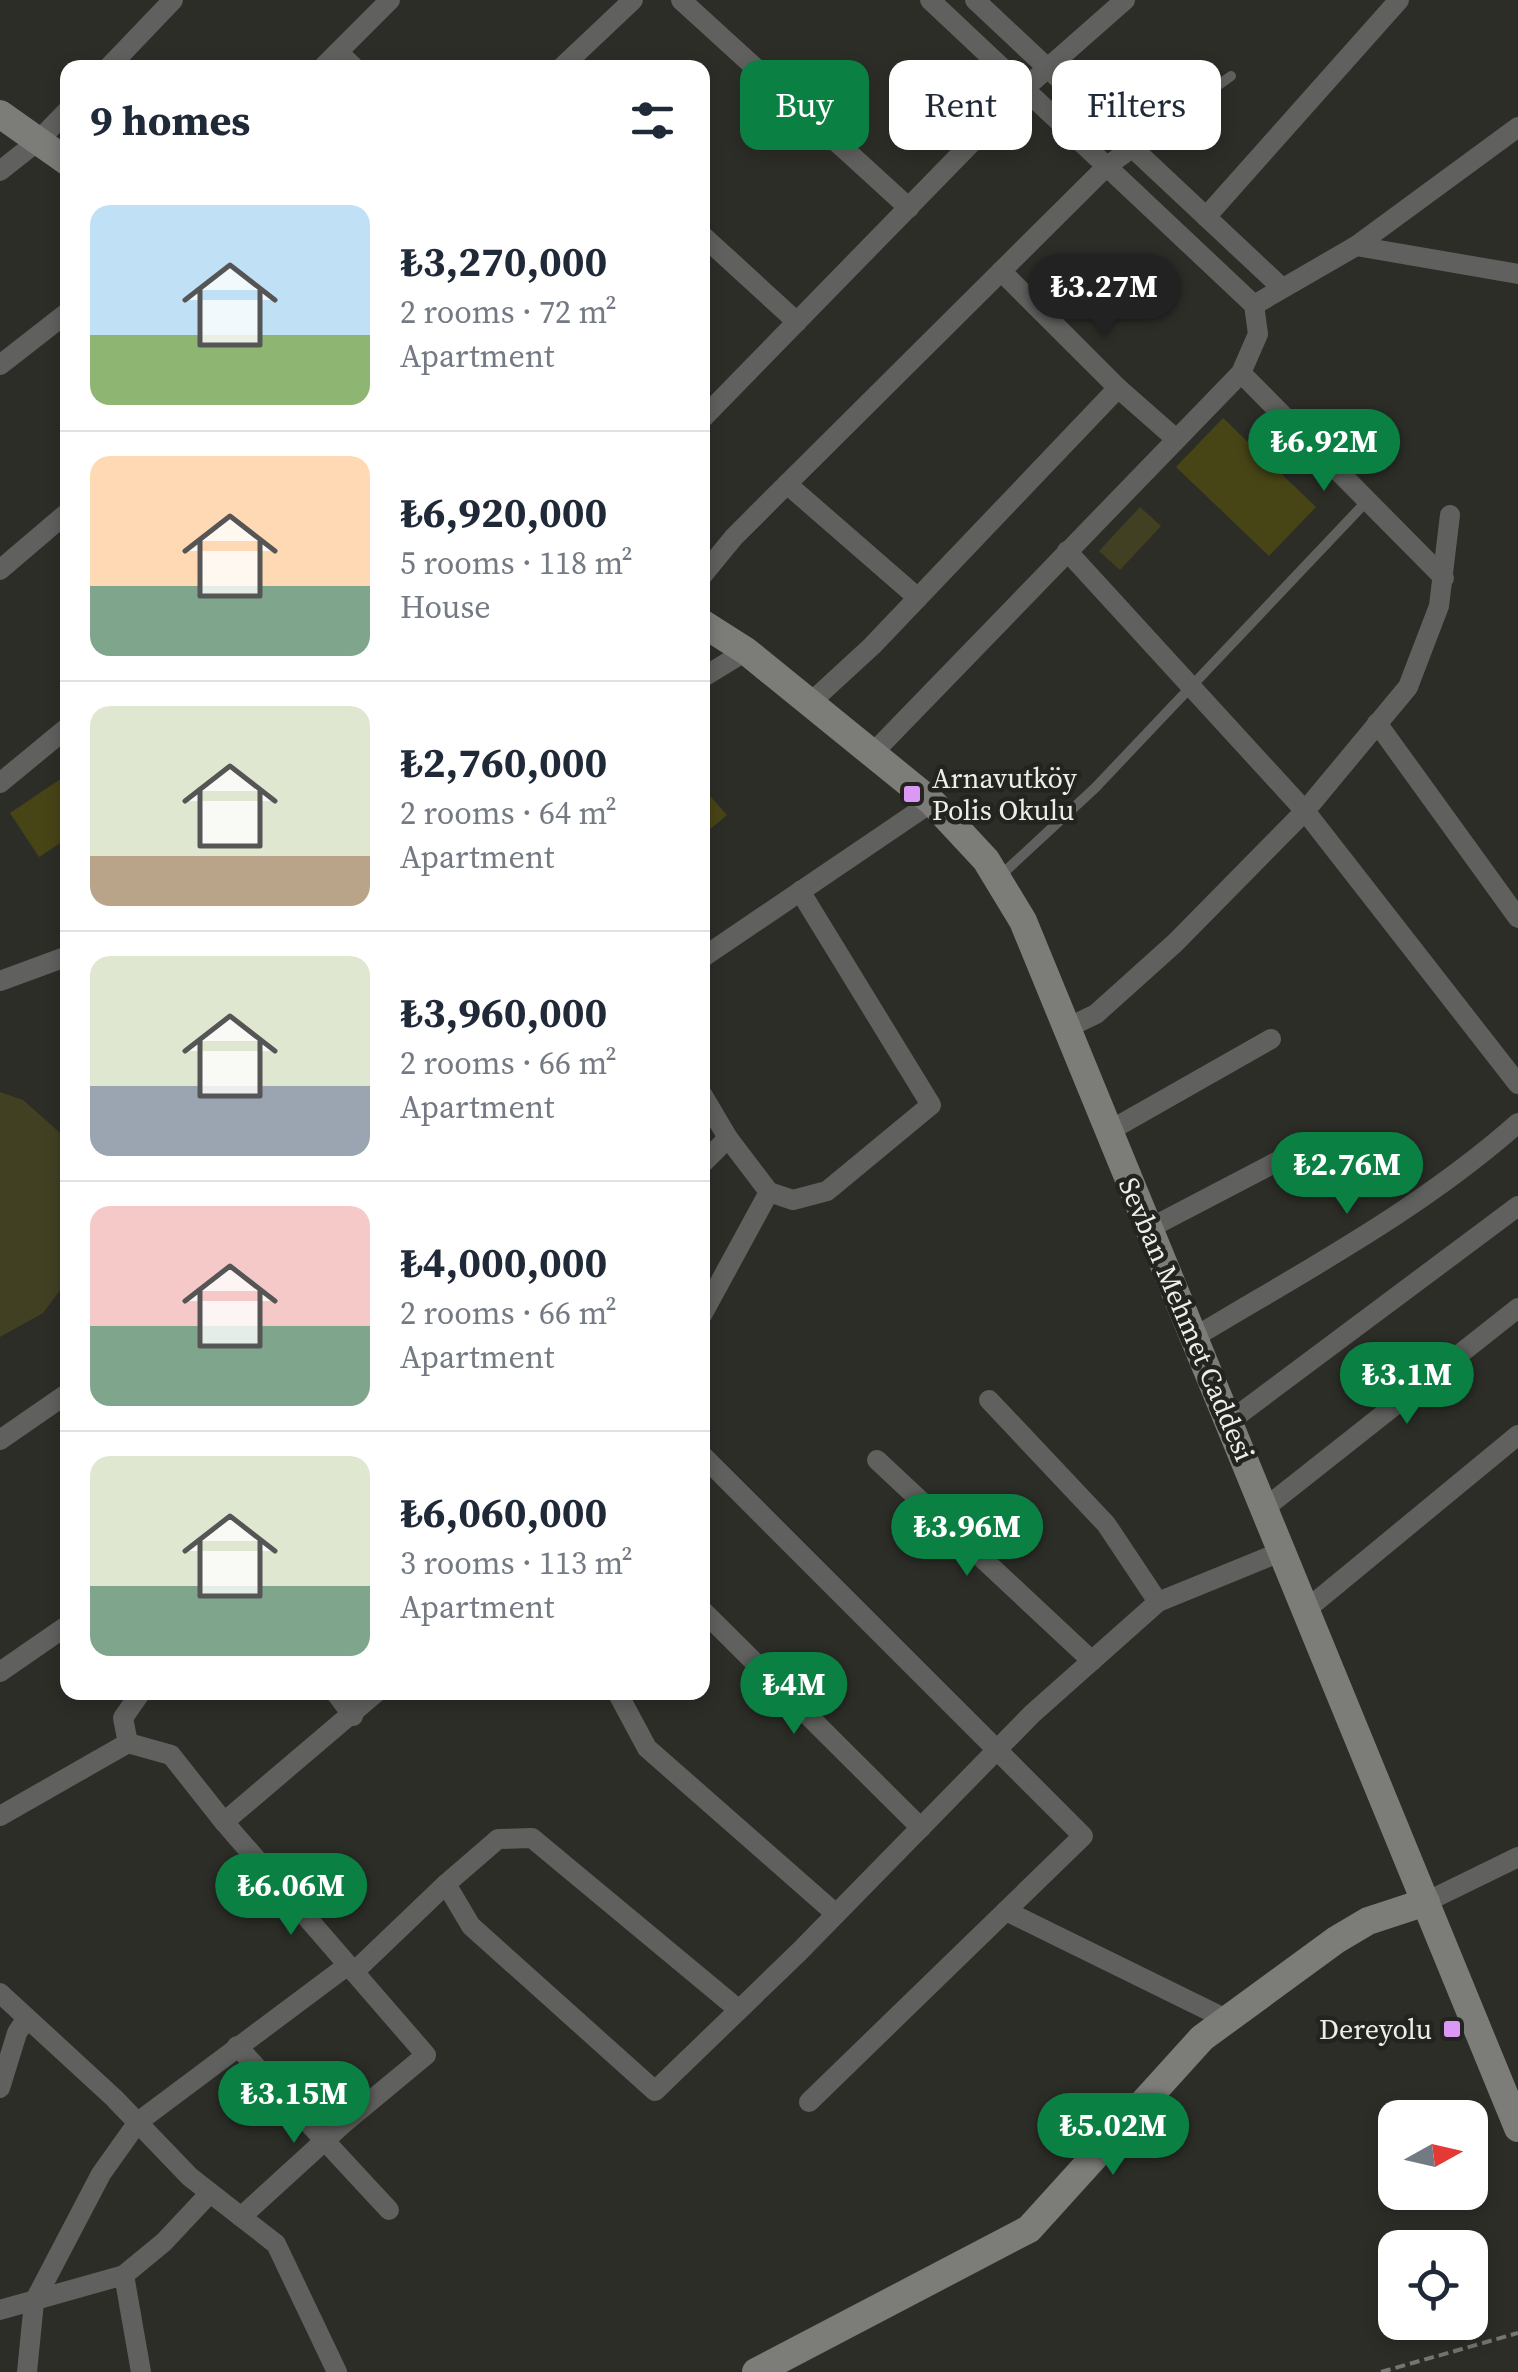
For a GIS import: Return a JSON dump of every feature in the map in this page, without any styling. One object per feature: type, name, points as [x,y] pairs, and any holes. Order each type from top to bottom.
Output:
[{"type":"main road","points":[[0,114],[60,156]]},
{"type":"main road","name":"Sevban Mehmet Caddesi","points":[[710,628],[746,651],[956,824],[998,879],[1023,921],[1518,2128]]},
{"type":"main road","points":[[756,2372],[1029,2228],[1202,2038],[1336,1940],[1368,1921],[1426,1902]]},
{"type":"street","points":[[116,60],[173,0]]},
{"type":"street","points":[[330,60],[390,0]]},
{"type":"street","points":[[569,60],[633,0]]},
{"type":"street","points":[[681,0],[909,208]]},
{"type":"street","points":[[930,0],[995,60]]},
{"type":"street","points":[[975,0],[1052,72]]},
{"type":"street","points":[[1032,82],[1124,0]]},
{"type":"street","points":[[1206,217],[1391,2]]},
{"type":"street","points":[[872,754],[1241,373],[1258,334],[1254,305],[1032,95]]},
{"type":"street","points":[[0,171],[60,118]]},
{"type":"street","points":[[1254,305],[1356,246],[1518,127]]},
{"type":"street","points":[[710,412],[965,150]]},
{"type":"street","points":[[710,566],[734,537],[1001,271],[1129,150]]},
{"type":"street","points":[[1134,150],[1282,288]]},
{"type":"street","points":[[710,243],[798,322]]},
{"type":"street","points":[[1356,246],[1518,274]]},
{"type":"street","points":[[1001,271],[1118,388],[1176,439]]},
{"type":"street","points":[[0,366],[60,318]]},
{"type":"street","points":[[1241,373],[1444,578]]},
{"type":"street","points":[[810,703],[872,646],[1118,388]]},
{"type":"street","points":[[787,484],[918,598]]},
{"type":"street","points":[[1067,1028],[1096,1014],[1176,943],[1305,811],[1408,687],[1444,578],[1450,514]]},
{"type":"street","points":[[0,570],[60,519]]},
{"type":"street","points":[[1067,551],[1305,811],[1518,1084]]},
{"type":"street","points":[[710,673],[746,651]]},
{"type":"street","points":[[1377,723],[1518,918]]},
{"type":"street","points":[[0,783],[60,734]]},
{"type":"street","points":[[710,953],[932,802]]},
{"type":"street","points":[[710,1108],[769,1192],[793,1200],[828,1191],[931,1104],[800,892]]},
{"type":"street","points":[[0,981],[60,959]]},
{"type":"street","points":[[1110,1131],[1272,1039]]},
{"type":"street","points":[[1195,1337],[1412,1206],[1515,1132]]},
{"type":"street","points":[[710,1156],[728,1138]]},
{"type":"street","points":[[1150,1228],[1282,1159]]},
{"type":"street","points":[[710,1300],[769,1192]]},
{"type":"street","points":[[1230,1421],[1518,1206]]},
{"type":"street","points":[[1265,1508],[1518,1308]]},
{"type":"street","points":[[0,1440],[60,1399]]},
{"type":"street","points":[[989,1400],[1106,1524],[1158,1602]]},
{"type":"street","points":[[1307,1609],[1518,1435]]},
{"type":"street","points":[[876,1460],[1092,1661]]},
{"type":"street","points":[[710,1463],[1083,1836],[809,2102]]},
{"type":"street","points":[[446,1884],[471,1926],[655,2091],[997,1750],[1158,1602],[1283,1551]]},
{"type":"street","points":[[710,1618],[920,1828]]},
{"type":"street","points":[[0,1672],[60,1631]]},
{"type":"street","points":[[128,1744],[123,1718],[135,1700]]},
{"type":"street","points":[[341,1700],[353,1716]]},
{"type":"street","points":[[224,1822],[369,1700]]},
{"type":"street","points":[[620,1700],[647,1748],[836,1914]]},
{"type":"street","points":[[0,1816],[128,1744],[172,1755],[224,1822],[426,2054],[344,2122],[326,2143],[241,2217]]},
{"type":"street","points":[[26,2372],[34,2302],[101,2174],[138,2122],[237,2046],[351,1968],[498,1839],[532,1838],[739,2010]]},
{"type":"street","points":[[1426,1902],[1518,1856]]},
{"type":"street","points":[[1006,1912],[1226,2019]]},
{"type":"street","points":[[0,1993],[138,2122],[190,2177],[276,2244],[337,2372]]},
{"type":"street","points":[[0,2088],[17,2033],[26,2018]]},
{"type":"street","points":[[237,2046],[389,2210]]},
{"type":"street","points":[[0,2310],[124,2275],[164,2242],[210,2193]]},
{"type":"street","points":[[124,2275],[141,2372]]},
{"type":"lane","points":[[1221,83],[1231,76]]},
{"type":"lane","points":[[998,879],[1095,788],[1366,502]]},
{"type":"path","points":[[1381,2372],[1518,2332]]},
{"type":"shaded area","points":[[1140,507],[1161,526],[1120,570],[1099,551]]},
{"type":"shaded area","points":[[0,1092],[23,1100],[60,1133],[60,1290],[43,1313],[0,1337]]},
{"type":"building","points":[[1223,418],[1316,507],[1269,556],[1176,467]]},
{"type":"building","points":[[60,779],[60,843],[39,857],[10,813]]},
{"type":"building","points":[[710,796],[727,815],[710,829]]},
{"type":"place","name":"Arnavutköy Polis Okulu","points":[[912,794]]},
{"type":"place","name":"Dereyolu","points":[[1452,2029]]}]
